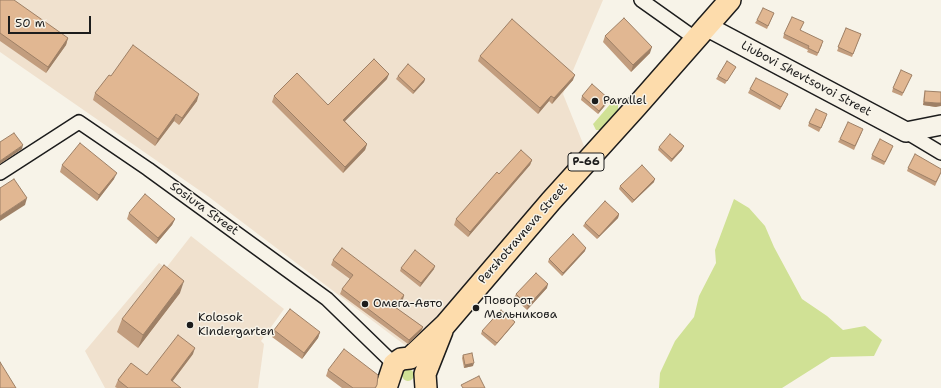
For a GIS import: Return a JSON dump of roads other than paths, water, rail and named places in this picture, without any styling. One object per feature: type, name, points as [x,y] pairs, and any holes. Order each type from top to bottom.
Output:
[{"type":"main road","name":"Pershotravneva Street","points":[[396,374],[445,325],[551,201],[730,0]]},
{"type":"main road","name":"Pershotravneva Street","points":[[424,382],[445,325]]},
{"type":"street","name":"Liubovi Shevtsovoi Street","points":[[641,0],[701,32],[906,132],[941,153]]},
{"type":"street","name":"Sosiura Street","points":[[0,173],[79,122],[148,169],[327,299],[396,374]]},
{"type":"street","points":[[906,132],[941,125]]},
{"type":"street","points":[[396,374],[416,359],[421,363],[424,382]]},
{"type":"place","name":"Parallel","points":[[595,101]]},
{"type":"place","name":"Омега-Авто","points":[[365,304]]},
{"type":"place","name":"Поворот Мельникова","points":[[476,308]]},
{"type":"place","name":"Kolosok Kindergarten","points":[[190,325]]}]
